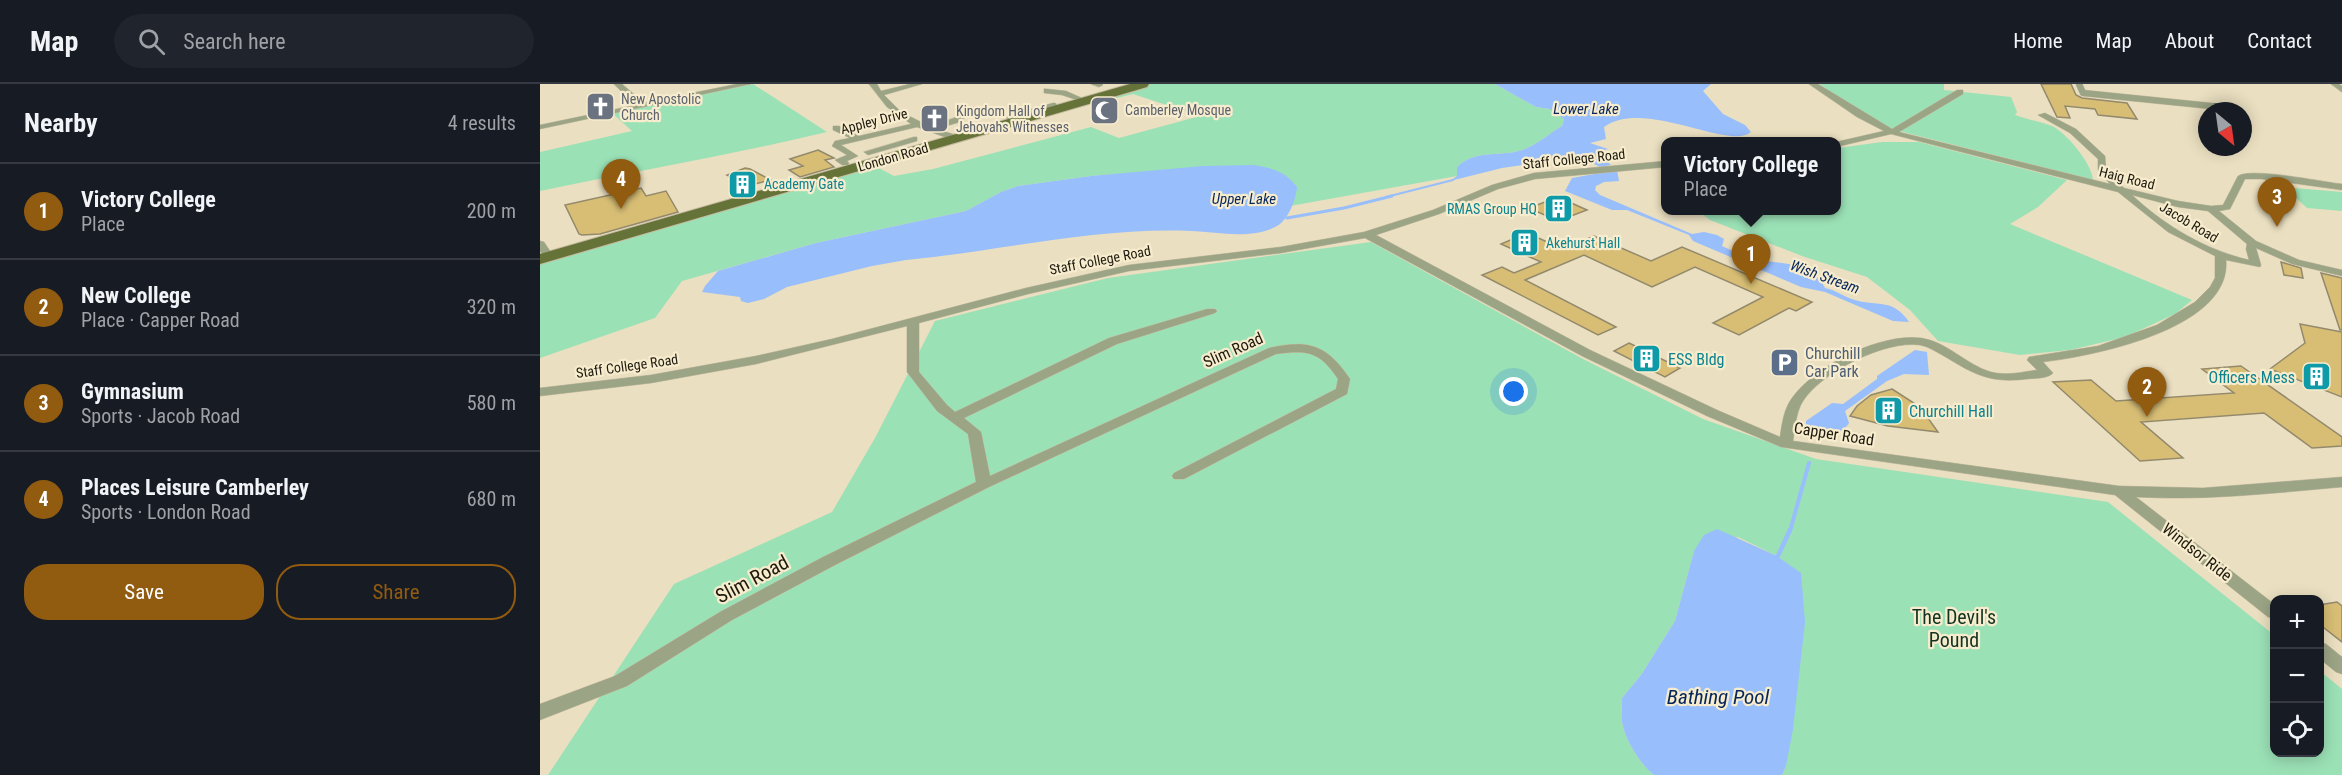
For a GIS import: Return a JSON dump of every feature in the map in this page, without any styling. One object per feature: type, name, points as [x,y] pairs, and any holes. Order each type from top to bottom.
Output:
[{"type":"main road","name":"London Road","points":[[543,253],[956,138],[1078,100],[1143,84]]},
{"type":"street","points":[[618,84],[630,94],[635,107]]},
{"type":"street","points":[[540,127],[747,84]]},
{"type":"street","points":[[873,84],[894,112],[956,138]]},
{"type":"street","points":[[879,94],[918,84]]},
{"type":"street","points":[[1010,118],[1131,84]]},
{"type":"street","points":[[1813,84],[1860,116],[1891,132]]},
{"type":"street","points":[[2079,84],[2083,93],[2198,105]]},
{"type":"street","points":[[2335,84],[2342,90]]},
{"type":"street","points":[[1047,91],[1063,93],[1078,100]]},
{"type":"street","points":[[1841,144],[1891,132],[1960,92]]},
{"type":"street","points":[[930,128],[957,120],[973,108]]},
{"type":"street","name":"Jacob Road","points":[[2042,115],[2073,131],[2102,158],[2102,171],[2119,190],[2159,222],[2220,257],[2256,265],[2251,249],[2252,243]]},
{"type":"street","name":"Appley Drive","points":[[845,163],[839,160],[854,156],[836,146],[838,143],[880,135],[919,124]]},
{"type":"street","points":[[836,128],[860,139]]},
{"type":"street","name":"Haig Road","points":[[1891,132],[2119,190],[2211,209]]},
{"type":"street","points":[[880,135],[896,144]]},
{"type":"street","points":[[868,152],[914,139]]},
{"type":"street","name":"Staff College Road","points":[[540,392],[651,380],[756,360],[913,322],[1026,291],[1130,268],[1281,250],[1366,236],[1436,212],[1517,180],[1534,176],[1661,164]]},
{"type":"street","points":[[2211,209],[2227,207],[2242,176],[2262,176],[2342,187]]},
{"type":"street","points":[[2211,209],[2252,243],[2296,262],[2342,273]]},
{"type":"street","name":"Capper Road","points":[[1366,236],[1385,243],[1586,353],[1712,413],[1786,444],[2119,491],[2200,494],[2342,482]]},
{"type":"street","points":[[1786,444],[1789,424],[1798,398],[1822,376],[1855,357],[1900,343],[1923,342],[1992,376],[2047,373],[2033,360],[2080,354],[2116,345],[2149,334],[2183,317],[2203,301],[2218,284],[2220,257]]},
{"type":"street","points":[[955,417],[1113,341],[1211,311]]},
{"type":"street","points":[[913,322],[914,372],[942,408],[974,432],[984,484]]},
{"type":"street","name":"Slim Road","points":[[540,712],[621,681],[726,616],[829,561],[984,484],[1273,351],[1304,346],[1318,351],[1333,362],[1344,380],[1342,391],[1179,476]]},
{"type":"street","name":"Windsor Ride","points":[[2119,491],[2270,610]]},
{"type":"street","points":[[2324,653],[2342,667]]},
{"type":"green space","points":[[753,84],[827,132],[720,156],[540,191],[540,152],[632,131],[612,113]]},
{"type":"green space","points":[[1150,84],[1495,84],[1536,107],[1550,109],[1564,119],[1562,126],[1525,149],[1517,152],[1481,155],[1464,161],[1457,167],[1457,176],[1290,206],[1297,187],[1228,166],[1091,176],[1018,186],[1001,192],[966,211],[816,243],[682,281],[655,318],[540,358],[540,264],[873,165],[894,176],[933,169],[1091,127],[1119,138],[1200,116],[1133,94],[1117,98],[1109,96]]},
{"type":"green space","points":[[1820,84],[1944,84],[1944,90],[2011,97],[2017,112],[2015,115],[2052,126],[2065,135],[2084,158],[2093,180],[1887,128],[1842,101]]},
{"type":"green space","points":[[1882,142],[1919,142],[2067,180],[2038,207],[2010,224],[2192,300],[2175,314],[2125,337],[2070,350],[2020,355],[1938,341],[1910,310],[1867,277],[1802,256],[1710,220],[1703,215],[1841,215],[1841,147]]},
{"type":"green space","points":[[2284,187],[2342,192],[2342,211],[2307,208]]},
{"type":"green space","name":"The Devil's Pound","points":[[1371,242],[1583,359],[1703,419],[1816,459],[2108,502],[2270,632],[2270,757],[2324,757],[2324,674],[2342,689],[2342,775],[1782,775],[1786,766],[1801,574],[1777,556],[1738,537],[1694,551],[1675,621],[1641,675],[1622,698],[1622,722],[1626,736],[1639,758],[1654,775],[548,775],[674,584],[832,512],[875,438],[935,321],[1108,278]]},
{"type":"water","name":"Lower Lake","points":[[1495,84],[1711,84],[1703,91],[1723,114],[1745,125],[1751,132],[1740,136],[1724,135],[1662,121],[1641,118],[1621,120],[1604,127],[1606,139],[1590,143],[1608,149],[1601,151],[1600,155],[1611,165],[1600,167],[1579,156],[1568,155],[1558,160],[1502,168],[1450,181],[1457,176],[1457,167],[1464,161],[1481,155],[1517,152],[1535,144],[1562,126],[1564,119],[1550,109],[1536,107]]},
{"type":"water","name":"Upper Lake","points":[[1253,165],[1278,171],[1288,177],[1297,187],[1295,198],[1285,219],[1277,226],[1257,233],[1155,231],[1119,233],[906,260],[787,287],[764,299],[748,303],[741,301],[740,297],[702,292],[718,271],[816,243],[966,211],[1001,192],[1018,186],[1091,176],[1203,166]]},
{"type":"water","points":[[1617,170],[1619,181],[1604,182],[1596,186],[1595,190],[1600,195],[1692,234],[1704,232],[1717,235],[1724,239],[1722,246],[1746,257],[1802,268],[1811,272],[1825,288],[1855,300],[1891,306],[1903,314],[1909,322],[1893,321],[1825,292],[1801,287],[1693,241],[1689,235],[1627,210],[1612,210],[1565,191],[1572,178]]},
{"type":"water","points":[[1915,350],[1927,352],[1929,375],[1904,374],[1887,381],[1845,411],[1849,423],[1846,427],[1823,437],[1806,435],[1806,421],[1832,403],[1843,404],[1877,379],[1877,376]]},
{"type":"water","name":"Bathing Pool","points":[[1717,529],[1777,556],[1801,573],[1805,622],[1793,729],[1782,775],[1654,775],[1634,751],[1624,729],[1622,698],[1641,675],[1675,621],[1694,551],[1704,535]]},
{"type":"building","points":[[2041,84],[2071,84],[2076,95],[2082,98],[2127,103],[2137,119],[2098,115],[2095,109],[2065,106],[2070,118],[2057,117]]},
{"type":"building","points":[[818,150],[834,158],[825,160],[834,167],[800,177],[789,170],[803,166],[790,159]]},
{"type":"building","points":[[745,168],[771,180],[747,186],[727,175]]},
{"type":"building","points":[[641,188],[646,196],[666,191],[678,212],[600,234],[582,235],[579,234],[565,205]]},
{"type":"building","name":"RMAS Group HQ","points":[[1558,197],[1587,210],[1558,221],[1529,208]]},
{"type":"building","points":[[1527,233],[1563,249],[1594,236],[1651,261],[1682,247],[1812,302],[1796,311],[1789,308],[1739,335],[1713,323],[1763,297],[1695,267],[1652,287],[1584,255],[1525,280],[1616,327],[1598,335],[1482,275],[1502,267],[1514,273],[1541,262],[1501,244]]},
{"type":"building","points":[[2281,262],[2301,268],[2303,278],[2284,275]]},
{"type":"building","points":[[2321,273],[2342,278],[2342,330],[2340,330]]},
{"type":"building","name":"Officers Mess","points":[[2300,324],[2342,332],[2342,397],[2270,369],[2305,343]]},
{"type":"building","name":"ESS Bldg","points":[[1629,343],[1680,368],[1665,377],[1614,351]]},
{"type":"building","points":[[2241,366],[2342,437],[2342,446],[2312,448],[2264,413],[2141,422],[2183,458],[2140,461],[2053,382],[2091,380],[2116,401],[2234,393],[2202,369]]},
{"type":"building","name":"Churchill Hall","points":[[1892,389],[1920,407],[1938,432],[1888,426],[1850,416],[1857,406],[1871,395]]},
{"type":"building","points":[[2337,602],[2342,606],[2342,642],[2324,628],[2324,604]]},
{"type":"waterway","points":[[1386,197],[1453,180]]},
{"type":"waterway","points":[[1287,218],[1344,208],[1392,196]]},
{"type":"waterway","name":"Wish Stream","points":[[1790,531],[1809,463]]},
{"type":"waterway","name":"Wish Stream","points":[[1777,558],[1790,530]]},
{"type":"place","name":"New Apostolic Church","points":[[600,107]]},
{"type":"place","name":"Camberley Mosque","points":[[1104,110]]},
{"type":"place","name":"Kingdom Hall of Jehovahs Witnesses","points":[[935,119]]},
{"type":"place","name":"Academy Gate","points":[[743,184]]},
{"type":"place","name":"Places Leisure Camberley","points":[[621,209]]},
{"type":"place","name":"RMAS Group HQ","points":[[1558,209]]},
{"type":"place","name":"Gymnasium","points":[[2277,227]]},
{"type":"place","name":"Akehurst Hall","points":[[1525,243]]},
{"type":"place","name":"Victory College","points":[[1751,284]]},
{"type":"place","name":"ESS Bldg","points":[[1647,359]]},
{"type":"place","name":"Churchill Car Park","points":[[1784,362]]},
{"type":"place","name":"Officers Mess","points":[[2316,377]]},
{"type":"place","name":"Churchill Hall","points":[[1888,411]]},
{"type":"place","name":"New College","points":[[2147,417]]}]
